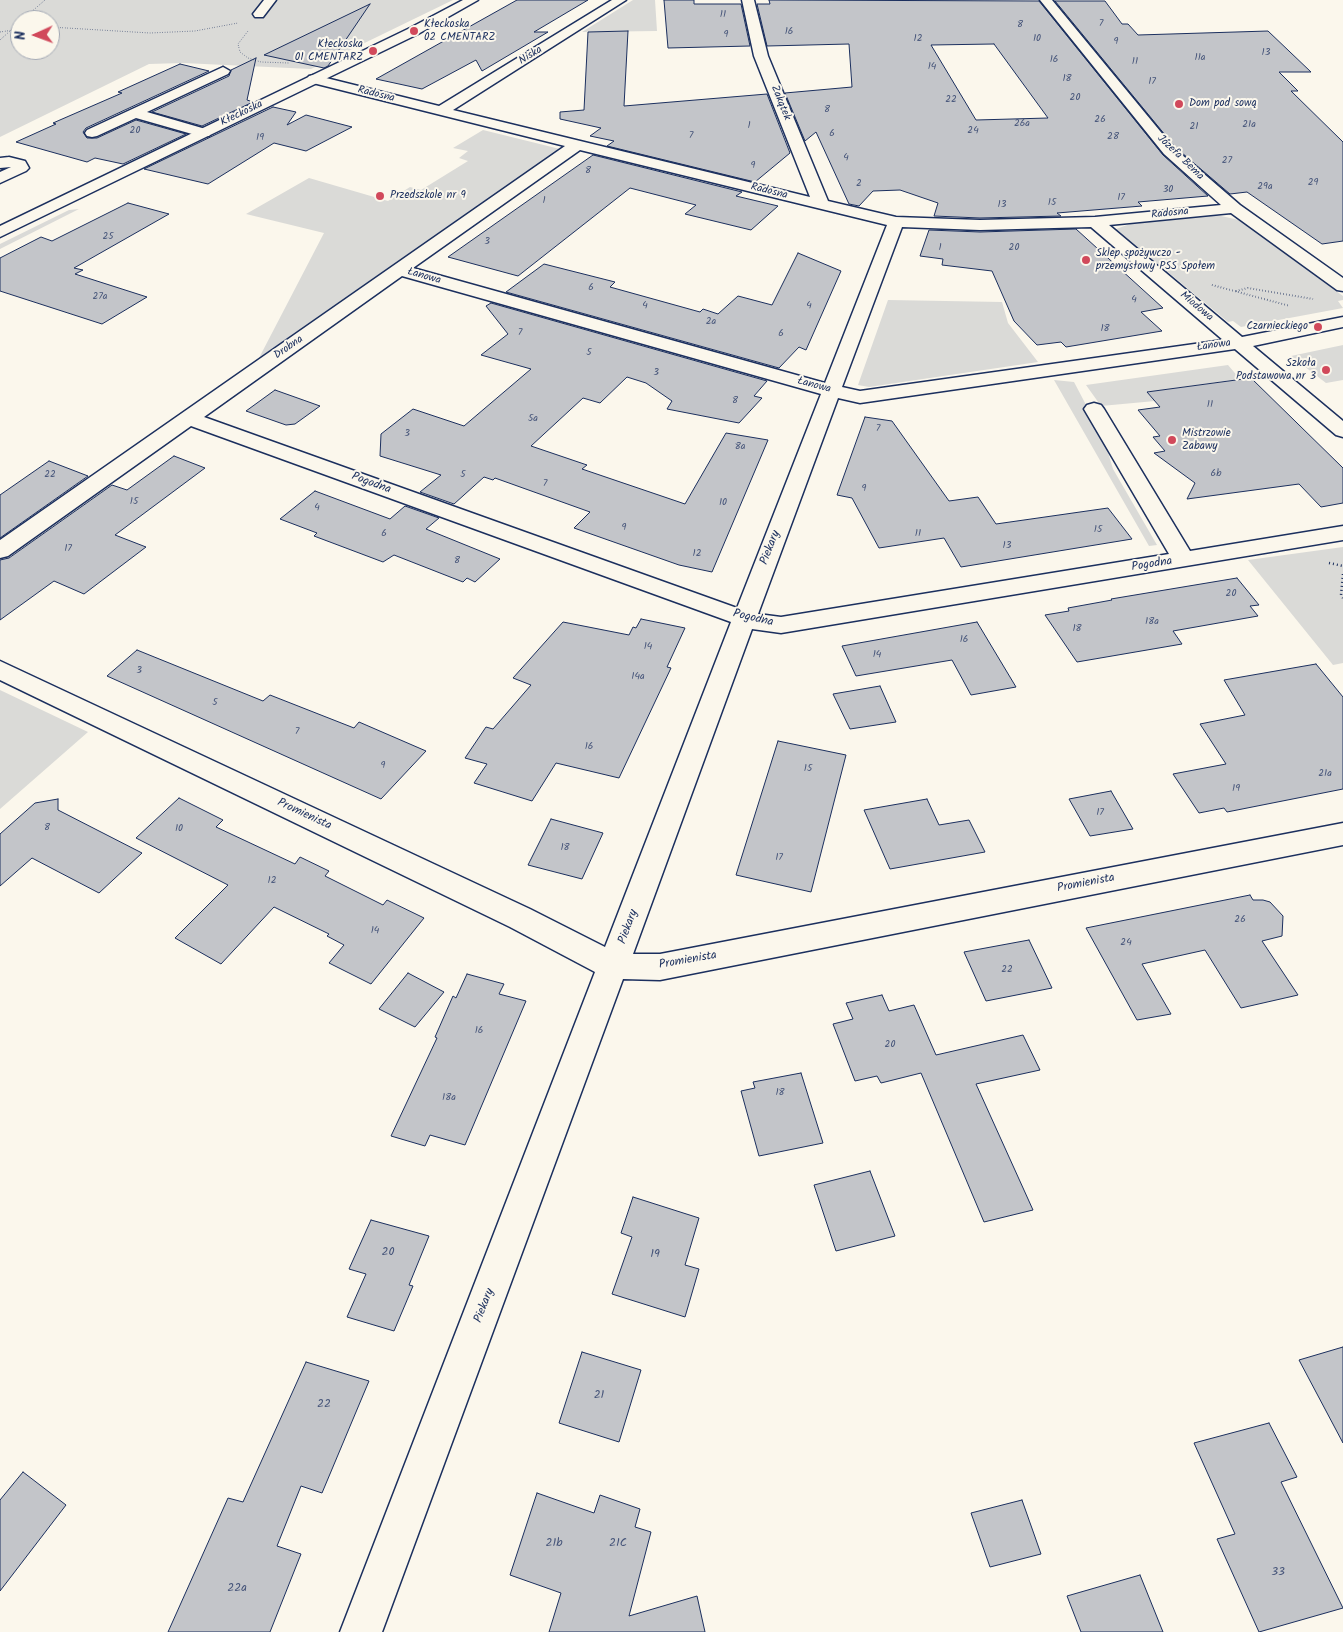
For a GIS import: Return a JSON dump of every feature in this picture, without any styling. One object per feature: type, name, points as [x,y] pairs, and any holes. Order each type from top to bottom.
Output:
[{"type":"street","points":[[259,14],[270,0]]},
{"type":"street","name":"Kłeckoska","points":[[3,228],[414,31],[472,0]]},
{"type":"street","name":"Niska","points":[[441,111],[620,0]]},
{"type":"street","name":"Zakątek","points":[[748,0],[761,56],[821,204]]},
{"type":"street","name":"Józefa Bema","points":[[1046,0],[1160,142],[1234,208],[1343,286]]},
{"type":"street","points":[[92,133],[223,71]]},
{"type":"street","name":"Radosna","points":[[314,79],[896,222],[980,225],[1095,222],[1234,208]]},
{"type":"street","points":[[135,113],[204,133]]},
{"type":"street","name":"Drobna","points":[[0,551],[577,145]]},
{"type":"street","points":[[0,163],[20,164],[21,168],[0,178]]},
{"type":"street","name":"Piekary","points":[[361,1632],[744,618],[896,222]]},
{"type":"street","name":"Miodowa","points":[[1095,222],[1343,431]]},
{"type":"street","name":"Łanowa","points":[[400,270],[832,391],[860,397],[1239,343],[1343,322]]},
{"type":"street","points":[[1094,409],[1184,560]]},
{"type":"street","name":"Pogodna","points":[[189,418],[744,618],[761,623],[781,625],[1343,533]]},
{"type":"street","name":"Promienista","points":[[0,670],[520,918],[613,966],[660,967],[1343,834]]},
{"type":"path","points":[[34,10],[45,0]]},
{"type":"path","points":[[60,28],[150,33],[195,31],[246,21],[259,14]]},
{"type":"path","points":[[259,14],[238,44],[240,52],[248,58],[261,62],[290,63]]},
{"type":"path","points":[[0,40],[10,31]]},
{"type":"path","points":[[1207,283],[1293,307]]},
{"type":"path","points":[[1236,291],[1254,288],[1314,299]]},
{"type":"path","points":[[1343,574],[1341,595],[1343,598]]},
{"type":"shaded area","points":[[0,0],[453,0],[311,69],[183,63],[149,64],[0,137]]},
{"type":"shaded area","points":[[633,0],[655,0],[657,31],[582,32]]},
{"type":"shaded area","points":[[483,130],[560,149],[259,358],[324,233],[246,214],[309,178],[388,201],[410,187],[421,190],[468,161],[459,158],[468,151],[453,148]]},
{"type":"shaded area","points":[[79,209],[0,249],[0,244],[69,210]]},
{"type":"shaded area","points":[[1221,216],[1239,220],[1343,296],[1343,300],[1338,301],[1343,308],[1241,327],[1233,321],[1228,322],[1116,229],[1130,224]]},
{"type":"shaded area","points":[[888,300],[1002,302],[1008,323],[1038,362],[869,387],[858,385]]},
{"type":"shaded area","name":"Szkoła Podstawowa nr 3","points":[[1343,345],[1343,380],[1326,383],[1291,356]]},
{"type":"shaded area","points":[[1228,365],[1240,379],[1147,392],[1155,401],[1101,406],[1086,385]]},
{"type":"shaded area","points":[[1054,380],[1074,382],[1104,439],[1113,469],[1157,545],[1149,546]]},
{"type":"shaded area","points":[[1343,547],[1343,663],[1333,665],[1248,560]]},
{"type":"shaded area","points":[[0,690],[88,732],[0,809]]},
{"type":"building","points":[[517,0],[588,0],[534,32],[548,32],[482,71],[476,60],[422,89],[376,79]]},
{"type":"building","points":[[664,0],[694,0],[694,4],[741,4],[750,46],[668,48]]},
{"type":"building","points":[[769,0],[1039,1],[1163,155],[1208,196],[1138,202],[1142,206],[1057,213],[1061,216],[980,218],[934,216],[938,203],[900,190],[873,191],[859,206],[849,204],[816,132],[805,141],[785,93],[852,87],[849,44],[767,46],[757,4],[770,4]],"holes":[[[994,44],[1048,118],[976,120],[931,45]]]},
{"type":"building","points":[[1055,1],[1105,1],[1122,24],[1128,24],[1138,35],[1268,31],[1311,72],[1279,72],[1298,91],[1291,91],[1343,142],[1343,241],[1322,244],[1247,192],[1230,194],[1175,147]]},
{"type":"building","points":[[370,4],[328,66],[324,68],[264,55]]},
{"type":"building","points":[[628,31],[624,106],[767,94],[790,153],[755,182],[607,146],[614,141],[590,136],[601,128],[560,119],[560,112],[584,110],[588,32]]},
{"type":"building","points":[[256,58],[247,100],[253,102],[202,126],[152,112],[229,76],[231,70]]},
{"type":"building","points":[[180,64],[209,71],[86,128],[83,132],[87,138],[97,138],[136,120],[186,134],[123,164],[95,158],[87,162],[16,142],[56,124],[53,123],[122,93],[118,92]]},
{"type":"building","points":[[273,107],[296,112],[287,125],[306,115],[352,127],[306,151],[274,143],[208,184],[144,169]]},
{"type":"building","points":[[593,155],[742,192],[736,196],[778,206],[751,230],[685,214],[696,205],[630,188],[518,276],[448,257]]},
{"type":"building","points":[[128,203],[169,214],[74,268],[83,270],[75,274],[147,297],[102,324],[0,291],[0,258],[41,237],[52,241]]},
{"type":"building","points":[[1076,229],[1163,308],[1141,312],[1162,331],[1066,347],[1061,342],[1037,345],[1014,321],[992,271],[942,265],[943,259],[920,256],[929,230],[980,232]]},
{"type":"building","points":[[798,253],[841,271],[806,350],[799,347],[779,368],[506,292],[544,264],[615,282],[610,287],[700,312],[703,309],[718,314],[738,296],[772,305]]},
{"type":"building","points":[[491,303],[767,381],[754,396],[762,398],[739,423],[667,409],[672,401],[646,383],[627,377],[600,403],[583,398],[531,446],[587,465],[582,469],[685,504],[726,433],[768,440],[712,572],[679,565],[574,528],[590,512],[495,478],[493,480],[484,477],[454,504],[420,492],[441,475],[380,456],[381,434],[413,409],[464,426],[531,369],[481,355],[508,334],[486,306]]},
{"type":"building","points":[[1251,378],[1343,468],[1343,503],[1321,507],[1299,484],[1187,499],[1195,483],[1154,453],[1165,451],[1153,437],[1160,436],[1138,410],[1160,407],[1147,392]]},
{"type":"building","points":[[275,390],[320,406],[295,424],[286,425],[246,411]]},
{"type":"building","points":[[865,417],[892,421],[949,501],[978,497],[996,524],[1108,508],[1132,539],[961,567],[944,538],[879,548],[852,498],[837,495]]},
{"type":"building","points":[[174,456],[205,468],[115,535],[146,547],[84,594],[54,581],[0,620],[0,560],[9,558],[112,485],[127,490]]},
{"type":"building","points":[[49,461],[88,476],[0,538],[0,495]]},
{"type":"building","points":[[315,491],[390,519],[405,506],[439,518],[426,529],[500,559],[475,582],[467,578],[463,582],[394,555],[383,562],[314,536],[317,533],[280,519]]},
{"type":"building","points":[[1237,578],[1259,605],[1250,606],[1258,616],[1173,631],[1182,644],[1077,662],[1045,615],[1069,611],[1068,608],[1111,599]]},
{"type":"building","points":[[641,619],[685,628],[667,667],[671,668],[619,778],[556,763],[532,801],[474,783],[487,764],[465,758],[486,727],[493,729],[531,685],[513,678],[563,622],[629,635],[633,627],[636,628]]},
{"type":"building","points":[[977,622],[1016,687],[971,695],[952,660],[856,676],[842,646]]},
{"type":"building","points":[[137,650],[263,701],[270,695],[354,728],[359,722],[426,751],[381,799],[107,676]]},
{"type":"building","points":[[1316,664],[1343,697],[1343,789],[1227,812],[1224,808],[1199,813],[1173,774],[1226,764],[1200,724],[1245,715],[1224,680]]},
{"type":"building","points":[[880,686],[896,722],[850,729],[833,694]]},
{"type":"building","points":[[778,741],[846,755],[811,892],[736,875]]},
{"type":"building","points":[[1111,791],[1133,829],[1090,836],[1069,799]]},
{"type":"building","points":[[179,798],[223,820],[216,827],[295,864],[300,857],[329,871],[325,876],[383,905],[387,900],[424,918],[371,984],[329,963],[344,945],[327,936],[329,934],[274,907],[221,964],[175,938],[228,885],[136,838]]},
{"type":"building","points":[[58,799],[58,810],[142,853],[99,893],[32,858],[0,886],[0,834],[35,803]]},
{"type":"building","points":[[927,799],[939,825],[969,820],[985,852],[890,869],[864,810]]},
{"type":"building","points":[[551,819],[603,833],[582,879],[528,865]]},
{"type":"building","points":[[1250,895],[1253,900],[1270,902],[1283,916],[1282,936],[1262,941],[1298,995],[1241,1008],[1205,950],[1142,964],[1171,1014],[1137,1020],[1086,928]]},
{"type":"building","points":[[1029,940],[1052,988],[986,1001],[964,952]]},
{"type":"building","points":[[408,973],[444,992],[415,1027],[379,1009]]},
{"type":"building","points":[[467,974],[504,984],[499,994],[526,1001],[465,1145],[430,1135],[425,1146],[391,1136],[437,1038],[435,1037],[453,996],[456,998]]},
{"type":"building","points":[[882,995],[889,1011],[914,1005],[936,1055],[1023,1035],[1040,1070],[976,1084],[1033,1210],[984,1222],[921,1073],[881,1083],[877,1076],[855,1081],[833,1024],[853,1019],[846,1003]]},
{"type":"building","points":[[801,1073],[823,1143],[759,1156],[741,1091],[755,1088],[753,1082]]},
{"type":"building","points":[[870,1171],[895,1236],[836,1251],[814,1185]]},
{"type":"building","points":[[633,1197],[699,1218],[685,1265],[699,1269],[685,1317],[612,1294],[632,1237],[621,1233]]},
{"type":"building","points":[[371,1220],[429,1236],[409,1285],[413,1286],[394,1331],[347,1317],[366,1274],[349,1269]]},
{"type":"building","points":[[1343,1347],[1343,1443],[1299,1360]]},
{"type":"building","points":[[582,1352],[641,1370],[619,1442],[559,1423]]},
{"type":"building","points":[[306,1362],[369,1381],[322,1493],[301,1486],[277,1546],[301,1554],[270,1632],[168,1632],[228,1498],[243,1502]]},
{"type":"building","points":[[1269,1423],[1297,1477],[1281,1482],[1343,1608],[1259,1632],[1217,1539],[1235,1534],[1194,1443]]},
{"type":"building","points":[[23,1472],[66,1505],[0,1591],[0,1500]]},
{"type":"building","points":[[537,1493],[594,1513],[600,1495],[640,1509],[635,1527],[651,1532],[629,1616],[697,1596],[705,1632],[549,1632],[561,1593],[510,1575]]},
{"type":"building","points":[[1022,1500],[1041,1554],[990,1567],[971,1513]]},
{"type":"building","points":[[1140,1575],[1163,1632],[1081,1632],[1067,1596]]},
{"type":"place","name":"Kłeckoska 02 CMENTARZ","points":[[414,31]]},
{"type":"place","name":"Kłeckoska 01 CMENTARZ","points":[[373,51]]},
{"type":"place","name":"Dom pod sową","points":[[1179,104]]},
{"type":"place","name":"Przedszkole nr 9","points":[[380,196]]},
{"type":"place","name":"Sklep spożywczo - przemysłowy PSS Społem","points":[[1086,260]]},
{"type":"place","name":"Czarnieckiego","points":[[1318,327]]},
{"type":"place","name":"Szkoła Podstawowa nr 3","points":[[1326,370]]},
{"type":"place","name":"Mistrzowie Zabawy","points":[[1172,440]]}]
